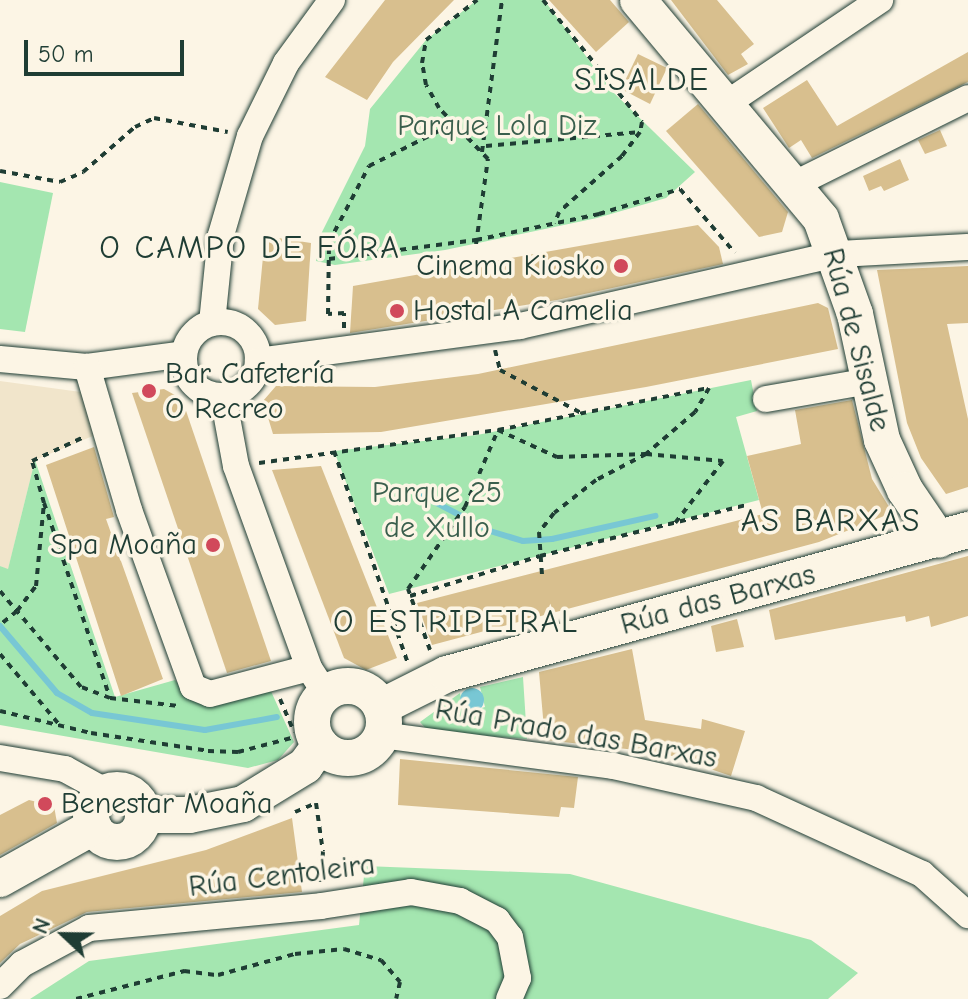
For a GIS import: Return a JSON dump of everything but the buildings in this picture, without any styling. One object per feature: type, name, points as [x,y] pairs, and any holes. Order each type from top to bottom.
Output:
[{"type":"street","points":[[212,323],[221,235],[250,136],[286,63],[332,0]]},
{"type":"street","name":"Rúa de Sisalde","points":[[638,0],[795,184],[838,254],[882,440],[905,490],[954,535]]},
{"type":"street","points":[[726,104],[880,0]]},
{"type":"street","points":[[795,184],[968,98]]},
{"type":"street","points":[[258,361],[490,331],[724,283],[838,254],[968,247]]},
{"type":"street","points":[[212,323],[244,330],[258,361],[243,388],[223,396],[194,384],[184,354],[193,334],[212,323]]},
{"type":"street","points":[[0,359],[87,367],[184,354]]},
{"type":"street","points":[[87,367],[104,428],[193,687],[210,694],[317,681],[350,686],[374,697],[382,721]]},
{"type":"street","points":[[766,399],[869,381]]},
{"type":"street","points":[[143,815],[189,815],[243,804],[305,766],[320,745],[312,724],[317,681],[236,466],[223,396]]},
{"type":"street","name":"Rúa das Barxas","points":[[320,745],[330,753],[354,758],[376,746],[382,721],[424,672],[447,674],[954,535]]},
{"type":"street","name":"Rúa Prado das Barxas","points":[[382,721],[613,766],[756,798],[922,874],[968,915]]},
{"type":"street","points":[[0,758],[65,769],[107,792],[131,794],[143,815]]},
{"type":"street","points":[[107,792],[91,811],[93,827],[104,839],[119,842],[134,836],[143,815]]},
{"type":"street","points":[[0,879],[93,827]]},
{"type":"street","name":"Rúa Centoleira","points":[[0,986],[22,964],[89,928],[321,906],[411,892],[460,901],[497,920],[510,937],[518,978],[509,999]]},
{"type":"path","points":[[476,242],[488,185],[488,159],[451,125],[426,85],[426,40],[477,0]]},
{"type":"path","points":[[482,152],[486,146],[502,0]]},
{"type":"path","points":[[543,0],[642,122],[640,132],[622,156],[559,212],[555,223]]},
{"type":"path","points":[[0,171],[60,182],[83,172],[135,127],[154,118],[250,136]]},
{"type":"path","points":[[344,349],[344,313],[328,314],[329,242],[369,166],[451,125]]},
{"type":"path","points":[[486,146],[640,132]]},
{"type":"path","points":[[329,259],[476,242],[680,189],[736,250],[724,283]]},
{"type":"path","points":[[490,331],[500,370],[583,414]]},
{"type":"path","points":[[236,466],[498,430],[709,388],[695,412],[646,454],[596,480],[539,532],[542,575]]},
{"type":"path","points":[[104,428],[32,461],[110,698]]},
{"type":"path","points":[[498,430],[557,457],[646,454],[723,461],[675,523]]},
{"type":"path","points":[[424,672],[408,589],[465,507],[498,430]]},
{"type":"path","points":[[334,451],[424,672]]},
{"type":"path","points":[[0,625],[15,613],[36,586],[44,503]]},
{"type":"path","points":[[410,596],[540,556],[746,505]]},
{"type":"path","points":[[0,591],[15,613],[81,687],[110,698],[188,707]]},
{"type":"path","points":[[0,654],[60,725]]},
{"type":"path","points":[[0,711],[136,741],[238,752],[295,735],[277,692],[272,693]]},
{"type":"path","points":[[295,812],[316,803],[323,852],[321,906]]},
{"type":"path","points":[[76,999],[184,971],[218,975],[295,954],[344,949],[381,960],[400,982],[396,999]]},
{"type":"shaded area","points":[[0,381],[88,393],[100,433],[35,460],[8,570],[0,566]]},
{"type":"green space","name":"Parque Lola Diz","points":[[477,0],[544,0],[612,91],[695,172],[666,198],[597,218],[445,250],[335,265],[316,261],[319,238],[365,146],[370,109],[426,40]]},
{"type":"green space","points":[[0,182],[53,193],[25,332],[0,329]]},
{"type":"green space","name":"Parque 25 de Xullo","points":[[751,380],[757,411],[736,417],[759,500],[389,594],[334,451],[477,435]]},
{"type":"green space","points":[[35,460],[115,697],[175,680],[197,703],[270,689],[294,742],[278,760],[248,768],[0,725],[0,566],[8,569]]},
{"type":"green space","points":[[523,677],[527,739],[428,731],[420,722],[460,693],[465,713],[485,707],[480,687]]},
{"type":"green space","points":[[365,866],[570,874],[811,940],[858,973],[828,999],[30,999],[89,961],[359,925]]},
{"type":"water","points":[[472,688],[483,695],[484,700],[477,711],[472,712],[461,705],[460,700],[467,689]]},
{"type":"waterway","points":[[406,487],[490,531],[523,541],[552,539],[655,516]]},
{"type":"waterway","points":[[0,626],[57,693],[92,713],[205,730],[277,717]]},
{"type":"place","name":"Cinema Kiosko","points":[[621,266]]},
{"type":"place","name":"Hostal A Camelia","points":[[397,311]]},
{"type":"place","name":"Bar Cafetería O Recreo","points":[[149,391]]},
{"type":"place","name":"Spa Moaña","points":[[213,545]]},
{"type":"place","name":"Benestar Moaña","points":[[45,804]]},
{"type":"district","name":"SISALDE","points":[[642,80]]},
{"type":"district","name":"O CAMPO DE FÓRA","points":[[250,248]]},
{"type":"district","name":"AS BARXAS","points":[[831,521]]},
{"type":"district","name":"O ESTRIPEIRAL","points":[[456,622]]}]
